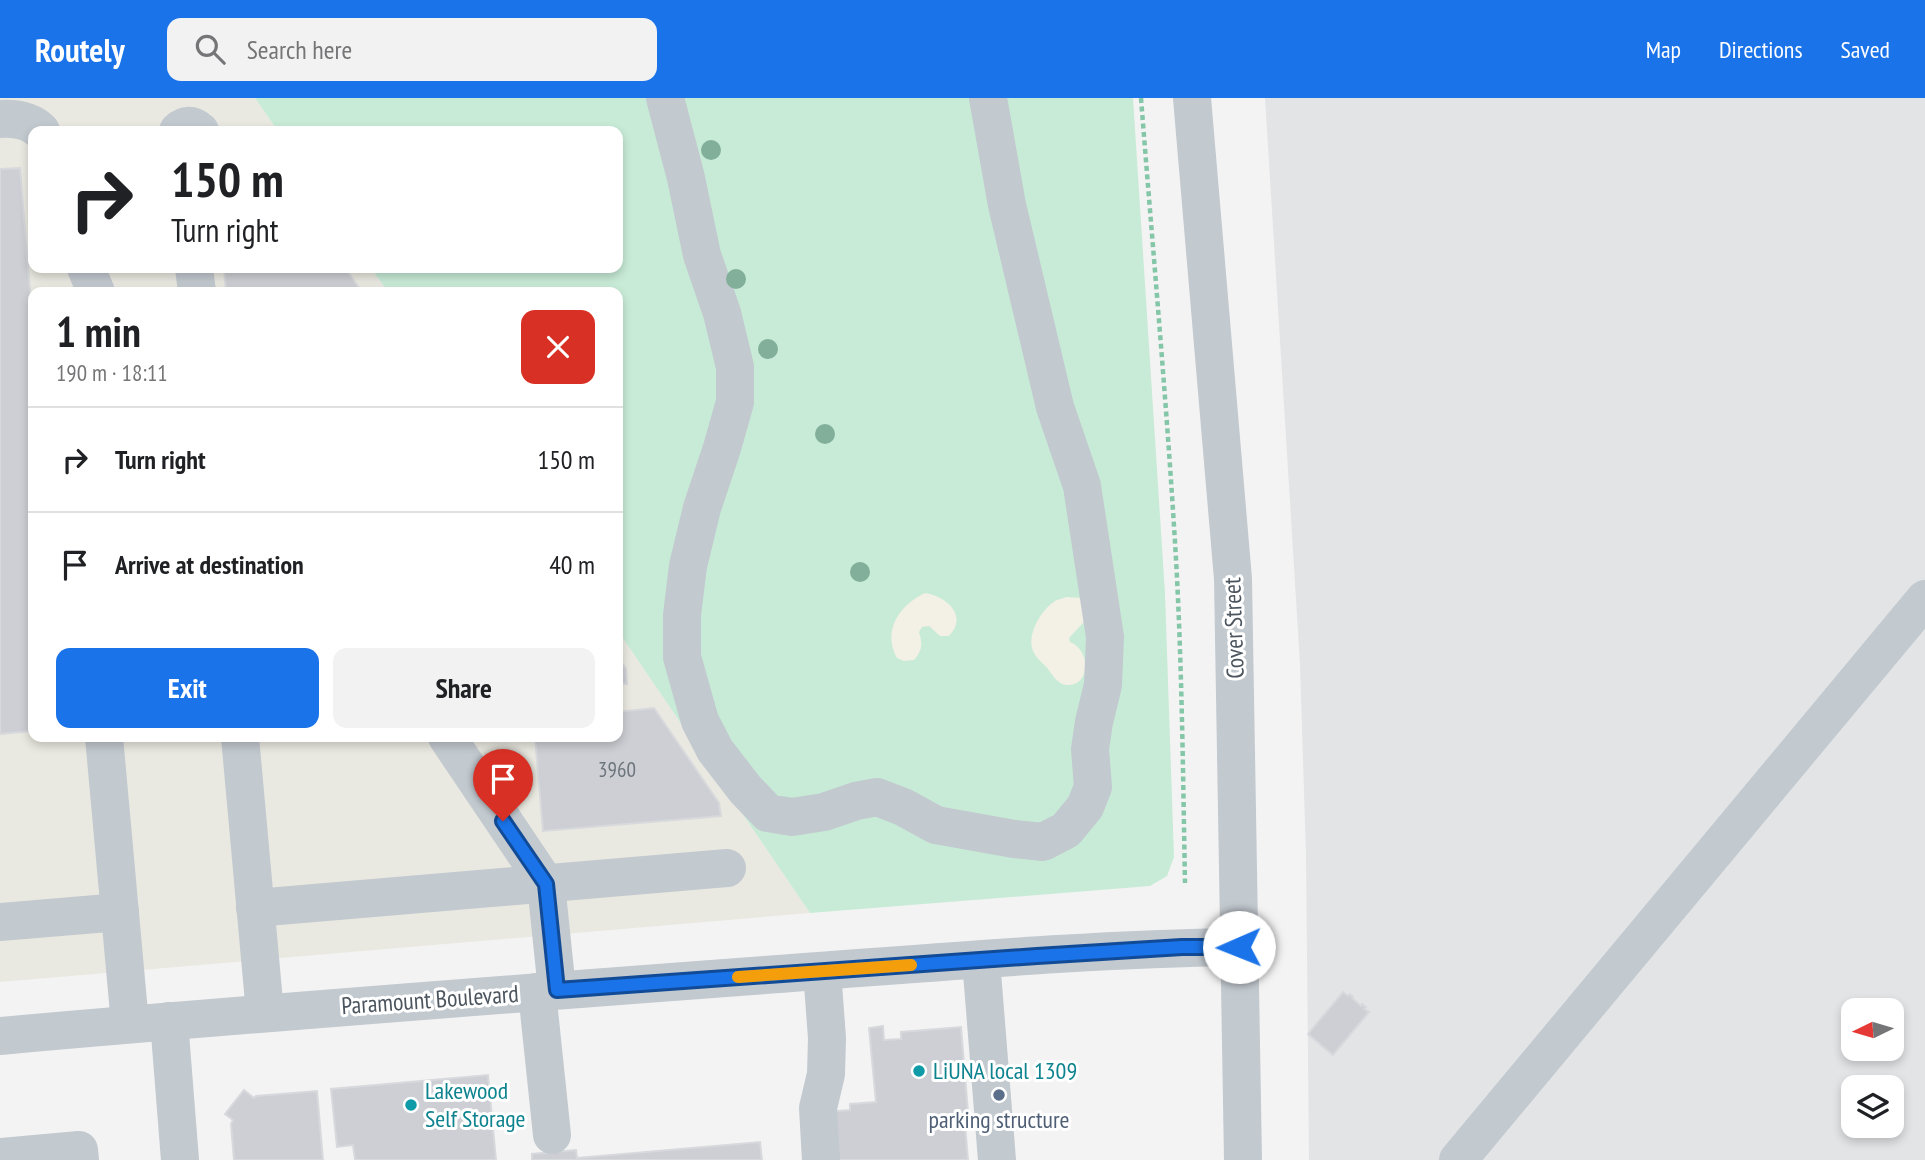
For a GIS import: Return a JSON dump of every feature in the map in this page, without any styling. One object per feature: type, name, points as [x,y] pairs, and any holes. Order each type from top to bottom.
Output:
[{"type":"street","points":[[665,98],[702,255],[722,313],[735,367],[735,402],[702,508],[688,566],[682,615],[682,657],[700,721],[715,750],[745,789],[768,813],[792,817],[824,812],[877,797],[903,807],[936,825],[1043,842],[1066,830],[1085,807],[1093,787],[1090,749],[1103,685],[1105,637],[1082,486],[1055,407],[1007,205],[988,98]]},
{"type":"street","name":"Cover Street","points":[[1192,98],[1233,579],[1243,1160]]},
{"type":"street","points":[[0,119],[11,118],[36,126]]},
{"type":"street","points":[[1458,1160],[1925,599]]},
{"type":"street","points":[[104,742],[130,1024]]},
{"type":"street","points":[[240,742],[265,1013]]},
{"type":"street","points":[[450,742],[546,884],[552,1135]]},
{"type":"street","points":[[255,908],[727,868]]},
{"type":"street","points":[[0,922],[120,912]]},
{"type":"street","name":"Paramount Boulevard","points":[[0,1036],[822,971],[1182,947],[1239,947]]},
{"type":"street","points":[[981,960],[997,1160]]},
{"type":"street","points":[[821,1160],[818,1108],[826,1074],[827,1038],[822,971]]},
{"type":"street","points":[[169,1021],[180,1160]]},
{"type":"street","points":[[0,1157],[79,1150],[80,1160]]},
{"type":"path","points":[[1141,98],[1176,560],[1185,883]]},
{"type":"shaded area","points":[[0,98],[255,98],[275,126],[28,126],[28,273],[375,273],[384,287],[28,287],[28,742],[623,742],[623,638],[810,913],[0,982]]},
{"type":"shaded area","points":[[1265,98],[1925,98],[1925,1160],[1309,1160],[1306,856],[1300,664]]},
{"type":"green space","points":[[255,98],[1133,98],[1165,593],[1174,857],[1167,876],[1150,886],[810,913],[623,638],[623,287],[384,287],[375,273],[623,273],[623,126],[275,126]]},
{"type":"sand","points":[[925,593],[940,598],[952,608],[957,621],[955,629],[949,636],[940,636],[929,626],[922,627],[919,632],[919,654],[914,660],[904,661],[897,658],[893,648],[892,629],[908,604]]},
{"type":"sand","points":[[1066,597],[1082,598],[1084,622],[1069,638],[1082,652],[1084,674],[1076,683],[1069,685],[1057,680],[1035,655],[1032,646],[1033,631],[1040,617],[1055,601]]},
{"type":"building","points":[[20,168],[30,287],[28,731],[0,734],[0,169]]},
{"type":"building","points":[[224,273],[349,273],[358,287],[226,287]]},
{"type":"building","points":[[623,664],[626,669],[627,684],[623,684]]},
{"type":"building","points":[[654,708],[719,803],[721,816],[543,831],[535,742],[623,742],[623,711]]},
{"type":"building","points":[[1343,992],[1348,996],[1350,994],[1369,1012],[1333,1055],[1308,1034]]},
{"type":"building","name":"LiUNA local 1309","points":[[883,1026],[884,1040],[901,1039],[901,1032],[961,1027],[968,1112],[964,1112],[968,1160],[831,1160],[827,1112],[850,1110],[850,1104],[876,1102],[869,1028]]},
{"type":"building","name":"Lakewood Self Storage","points":[[488,1075],[496,1160],[355,1160],[353,1145],[337,1147],[331,1089]]},
{"type":"building","points":[[244,1090],[254,1098],[317,1091],[323,1160],[234,1160],[233,1120],[225,1114]]},
{"type":"building","points":[[760,1142],[762,1160],[532,1160],[532,1154],[576,1150],[577,1158]]},
{"type":"slow traffic","points":[[738,977],[911,965]]},
{"type":"place","name":"LiUNA local 1309","points":[[919,1071]]},
{"type":"place","name":"parking structure","points":[[999,1095]]},
{"type":"place","name":"Lakewood Self Storage","points":[[411,1105]]},
{"type":"route","points":[[503,821],[546,884],[557,990],[1037,956],[1182,947],[1239,947]]}]
